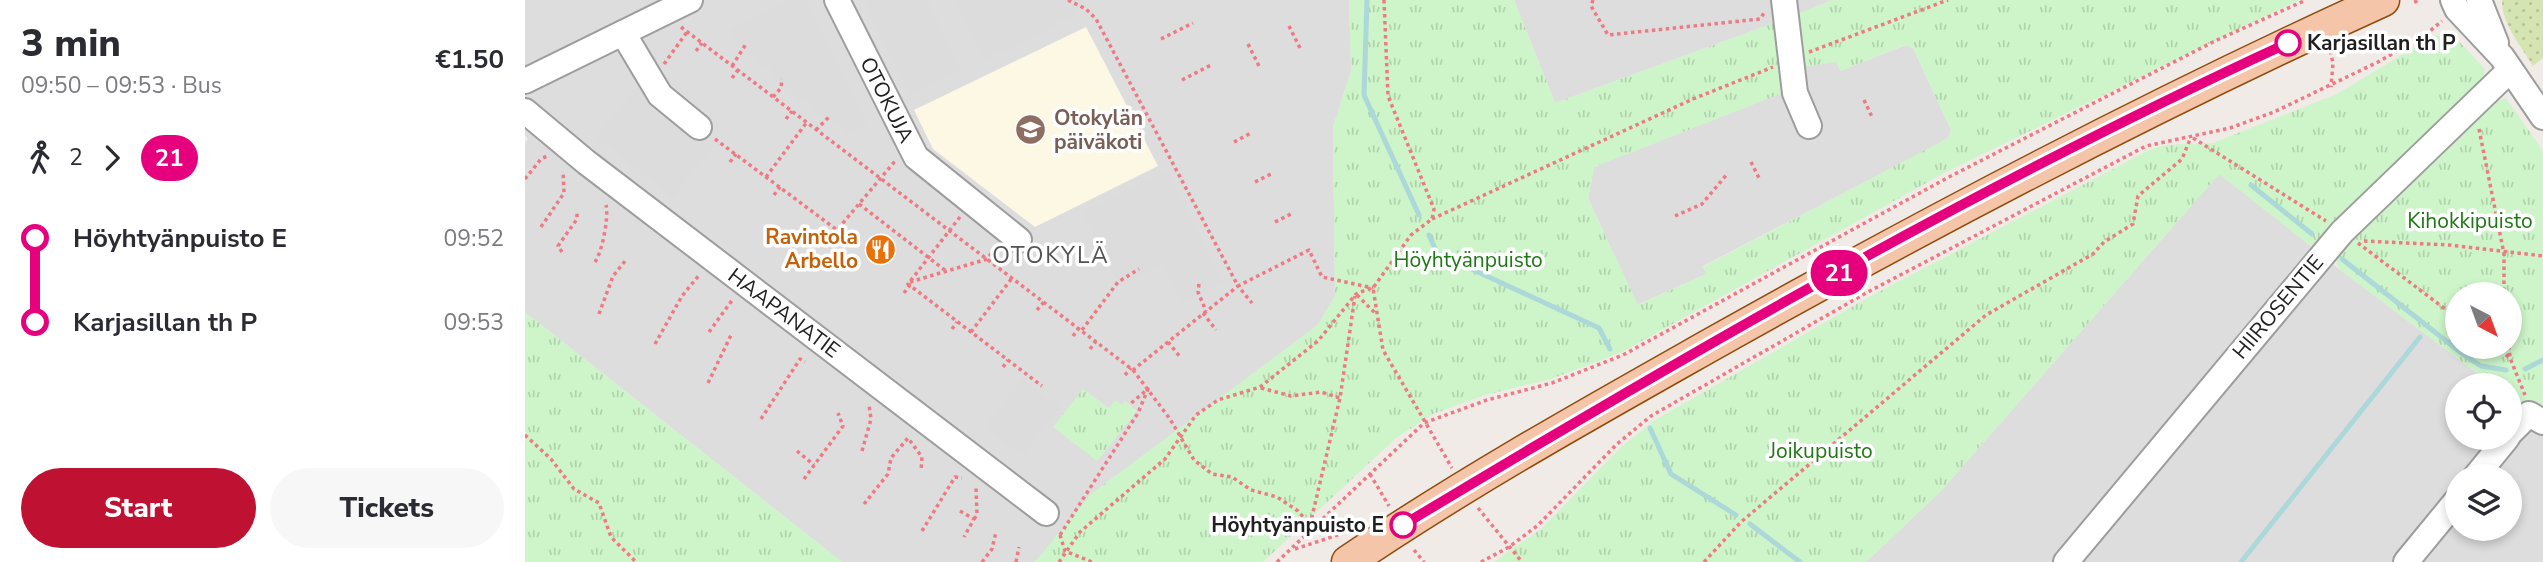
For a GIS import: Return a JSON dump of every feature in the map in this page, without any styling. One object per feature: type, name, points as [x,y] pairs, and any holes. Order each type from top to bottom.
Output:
[{"type":"main road","points":[[1349,547],[1888,246],[2132,119],[2383,0]]},
{"type":"street","points":[[525,81],[690,0]]},
{"type":"street","name":"OTOKUJA","points":[[837,0],[908,145],[929,169],[972,200],[1019,240]]},
{"type":"street","points":[[2479,0],[2506,63]]},
{"type":"street","points":[[1774,4],[1790,60],[1795,93],[1809,126]]},
{"type":"street","points":[[2451,7],[2457,9],[2506,63],[2543,117]]},
{"type":"street","points":[[623,33],[650,81],[665,100],[699,127]]},
{"type":"street","name":"HIIROSENTIE","points":[[2066,562],[2348,236],[2474,103],[2506,63]]},
{"type":"street","name":"HAAPANATIE","points":[[525,111],[713,259],[1046,513]]},
{"type":"street","points":[[2486,464],[2498,450]]},
{"type":"street","points":[[2406,562],[2445,515]]},
{"type":"path","points":[[1068,0],[1096,19],[1238,286],[1252,303]]},
{"type":"path","points":[[1384,0],[1388,96],[1434,209],[1432,219]]},
{"type":"path","points":[[1594,0],[1591,6],[1594,14],[1608,35],[1760,19],[1774,4]]},
{"type":"path","points":[[1059,562],[1080,532],[1165,459],[1196,415],[1218,400],[1260,387],[1318,341],[1356,294],[1373,288],[1411,235],[1432,219],[1693,99],[1948,0]]},
{"type":"path","points":[[1277,562],[1424,422],[1487,400],[1552,383],[1623,355],[1949,177],[2215,41],[2306,0]]},
{"type":"path","points":[[1481,562],[1509,547],[1546,517],[1617,444],[1651,416],[1866,293],[2069,184],[2146,146],[2230,128],[2331,87],[2424,36],[2451,7]]},
{"type":"path","points":[[676,23],[1132,369],[1170,419],[1194,460],[1212,474],[1232,477],[1251,490],[1277,498],[1298,511],[1311,527]]},
{"type":"path","points":[[1161,39],[1193,23]]},
{"type":"path","points":[[1289,26],[1300,48]]},
{"type":"path","points":[[650,81],[687,32]]},
{"type":"path","points":[[696,51],[702,43]]},
{"type":"path","points":[[732,66],[746,44]]},
{"type":"path","points":[[1248,44],[1259,68]]},
{"type":"path","points":[[2329,48],[2333,63],[2331,87]]},
{"type":"path","points":[[1182,80],[1213,64]]},
{"type":"path","points":[[731,78],[738,70]]},
{"type":"path","points":[[773,97],[781,88],[782,79]]},
{"type":"path","points":[[1864,100],[1872,117]]},
{"type":"path","points":[[2474,103],[2504,254],[2504,282]]},
{"type":"path","points":[[786,119],[792,111]]},
{"type":"path","points":[[816,130],[830,116]]},
{"type":"path","points":[[766,177],[807,122]]},
{"type":"path","points":[[699,127],[835,229]]},
{"type":"path","points":[[1234,142],[1251,133]]},
{"type":"path","points":[[2191,137],[2348,236],[2445,309]]},
{"type":"path","points":[[1704,562],[1741,522],[1986,315],[2093,254],[2104,242],[2133,224],[2138,196],[2182,159],[2191,137]]},
{"type":"path","points":[[830,236],[908,145]]},
{"type":"path","points":[[730,162],[736,154]]},
{"type":"path","points":[[525,179],[541,159],[551,155]]},
{"type":"path","points":[[541,227],[564,193],[562,161]]},
{"type":"path","points":[[1751,162],[1759,178]]},
{"type":"path","points":[[1675,216],[1702,204],[1728,173]]},
{"type":"path","points":[[1255,182],[1271,174]]},
{"type":"path","points":[[775,195],[780,187]]},
{"type":"path","points":[[904,293],[972,200]]},
{"type":"path","points":[[595,262],[602,253],[602,232],[609,216],[606,203]]},
{"type":"path","points":[[859,204],[946,271]]},
{"type":"path","points":[[562,252],[558,246],[577,219],[577,211]]},
{"type":"path","points":[[1275,222],[1291,214]]},
{"type":"path","points":[[2348,236],[2543,256]]},
{"type":"path","points":[[1125,376],[1238,286],[1308,250],[1322,277],[1373,288]]},
{"type":"path","points":[[655,344],[682,296],[713,259]]},
{"type":"path","points":[[599,314],[613,276],[626,260]]},
{"type":"path","points":[[1073,336],[1118,282],[1139,269]]},
{"type":"path","points":[[971,332],[1012,278]]},
{"type":"path","points":[[709,332],[745,283]]},
{"type":"path","points":[[1199,284],[1198,292],[1205,312],[1216,330]]},
{"type":"path","points":[[910,285],[1042,386]]},
{"type":"path","points":[[1373,288],[1383,350],[1456,475]]},
{"type":"path","points":[[1356,294],[1378,316]]},
{"type":"path","points":[[1311,527],[1340,398],[1356,294]]},
{"type":"path","points":[[1038,310],[1044,302]]},
{"type":"path","points":[[952,329],[957,322]]},
{"type":"path","points":[[708,383],[732,333]]},
{"type":"path","points":[[1090,349],[1096,341]]},
{"type":"path","points":[[1168,342],[1181,358]]},
{"type":"path","points":[[761,419],[800,359],[805,362]]},
{"type":"path","points":[[1003,367],[1008,360]]},
{"type":"path","points":[[1260,387],[1291,396],[1321,392],[1340,398]]},
{"type":"path","points":[[1060,535],[1138,413],[1148,389]]},
{"type":"path","points":[[1129,405],[1148,389]]},
{"type":"path","points":[[862,451],[871,419],[868,400]]},
{"type":"path","points":[[804,479],[843,426],[838,413]]},
{"type":"path","points":[[525,435],[551,459],[574,489],[600,503],[611,537],[636,562]]},
{"type":"path","points":[[865,504],[888,474],[891,458],[908,438],[922,457],[921,471]]},
{"type":"path","points":[[797,451],[814,465]]},
{"type":"path","points":[[1370,474],[1391,509],[1381,515]]},
{"type":"path","points":[[922,531],[955,477],[962,478]]},
{"type":"path","points":[[964,537],[977,515],[976,482]]},
{"type":"path","points":[[1474,504],[1522,562]]},
{"type":"path","points":[[960,511],[974,519]]},
{"type":"path","points":[[1046,513],[1060,535],[1065,551]]},
{"type":"path","points":[[982,562],[992,550],[996,532]]},
{"type":"path","points":[[1016,562],[1019,547]]},
{"type":"path","points":[[1292,550],[1349,547]]},
{"type":"path","points":[[1415,549],[1424,562]]},
{"type":"path","points":[[1065,551],[1092,562]]},
{"type":"shaded area","points":[[525,0],[1349,0],[1351,71],[1333,127],[1335,296],[1318,325],[1091,495],[1035,562],[842,562],[525,312],[525,143],[528,139],[525,135]]},
{"type":"shaded area","points":[[788,0],[806,0],[867,124],[844,136],[838,123],[814,114],[806,99],[799,102],[790,87],[779,85],[768,65],[762,68],[757,57],[740,51],[729,30]]},
{"type":"shaded area","points":[[864,0],[927,0],[961,70],[909,95]]},
{"type":"shaded area","points":[[953,0],[1082,0],[1077,14],[984,60]]},
{"type":"shaded area","points":[[1514,0],[1832,0],[1793,16],[1837,62],[1840,71],[1906,45],[1913,48],[1951,130],[1948,139],[1703,266],[1706,274],[1637,305],[1588,198],[1594,167],[1784,92],[1774,23],[1555,103]]},
{"type":"shaded area","name":"Otokylän päiväkoti","points":[[1086,27],[1158,166],[1035,227],[933,149],[914,110]]},
{"type":"shaded area","points":[[635,88],[712,147],[673,197],[597,138]]},
{"type":"shaded area","points":[[1166,170],[1223,281],[1183,302],[1163,265],[1120,286],[1083,213]]},
{"type":"shaded area","points":[[2220,173],[2339,269],[2445,349],[2445,359],[2458,359],[2477,373],[2445,373],[2445,450],[2522,450],[2522,408],[2543,425],[2543,562],[1866,562],[1941,491]]},
{"type":"shaded area","points":[[1022,379],[1060,407],[1023,456],[985,428]]},
{"type":"green space","name":"Höyhtyänpuisto","points":[[1349,0],[1514,0],[1555,103],[1774,23],[1785,92],[1594,167],[1588,199],[1638,305],[1706,274],[1703,267],[1948,138],[1951,130],[1913,48],[1905,45],[1840,71],[1836,62],[1801,67],[1793,16],[1832,0],[2299,0],[1946,172],[1622,352],[1551,379],[1485,395],[1433,414],[1396,438],[1263,562],[1035,562],[1091,494],[1318,325],[1335,296],[1333,127],[1351,71]]},
{"type":"green space","points":[[2502,0],[2543,0],[2543,58],[2533,66],[2508,26]]},
{"type":"green space","name":"Joikupuisto","points":[[2452,34],[2485,69],[2483,80],[2312,247],[2219,174],[1941,491],[1866,562],[1494,562],[1541,529],[1621,447],[1655,420],[1869,297],[2147,151],[2165,145],[2213,143],[2337,94],[2433,36]]},
{"type":"green space","name":"Kihokkipuisto","points":[[2506,98],[2543,151],[2543,415],[2522,403],[2522,373],[2477,373],[2458,359],[2522,359],[2522,282],[2445,282],[2445,349],[2339,269],[2335,258],[2482,108]]},
{"type":"green space","points":[[525,312],[842,562],[525,562]]},
{"type":"green space","points":[[1083,389],[1109,408],[1115,400],[1122,405],[1125,401],[1137,411],[1097,461],[1053,427]]},
{"type":"waterway","points":[[1367,0],[1364,95],[1419,215]]},
{"type":"waterway","points":[[2251,185],[2312,234]]},
{"type":"waterway","points":[[1429,235],[1437,253],[1599,328],[1610,349]]},
{"type":"waterway","points":[[2342,259],[2464,355],[2481,366],[2506,370]]},
{"type":"waterway","points":[[2241,562],[2420,337]]},
{"type":"waterway","points":[[2525,369],[2543,360]]},
{"type":"waterway","points":[[1650,428],[1671,474],[1736,515]]},
{"type":"waterway","points":[[1750,524],[1800,562]]},
{"type":"bus line","name":"21","points":[[1403,525],[1555,433],[1997,186],[2288,43]]},
{"type":"place","name":"Karjasillan th P","points":[[2288,43]]},
{"type":"place","name":"Otokylän päiväkoti","points":[[1031,130]]},
{"type":"place","name":"Ravintola Arbello","points":[[881,249]]},
{"type":"place","name":"Höyhtyänpuisto E","points":[[1403,525]]},
{"type":"district","name":"OTOKYLÄ","points":[[1051,255]]}]
